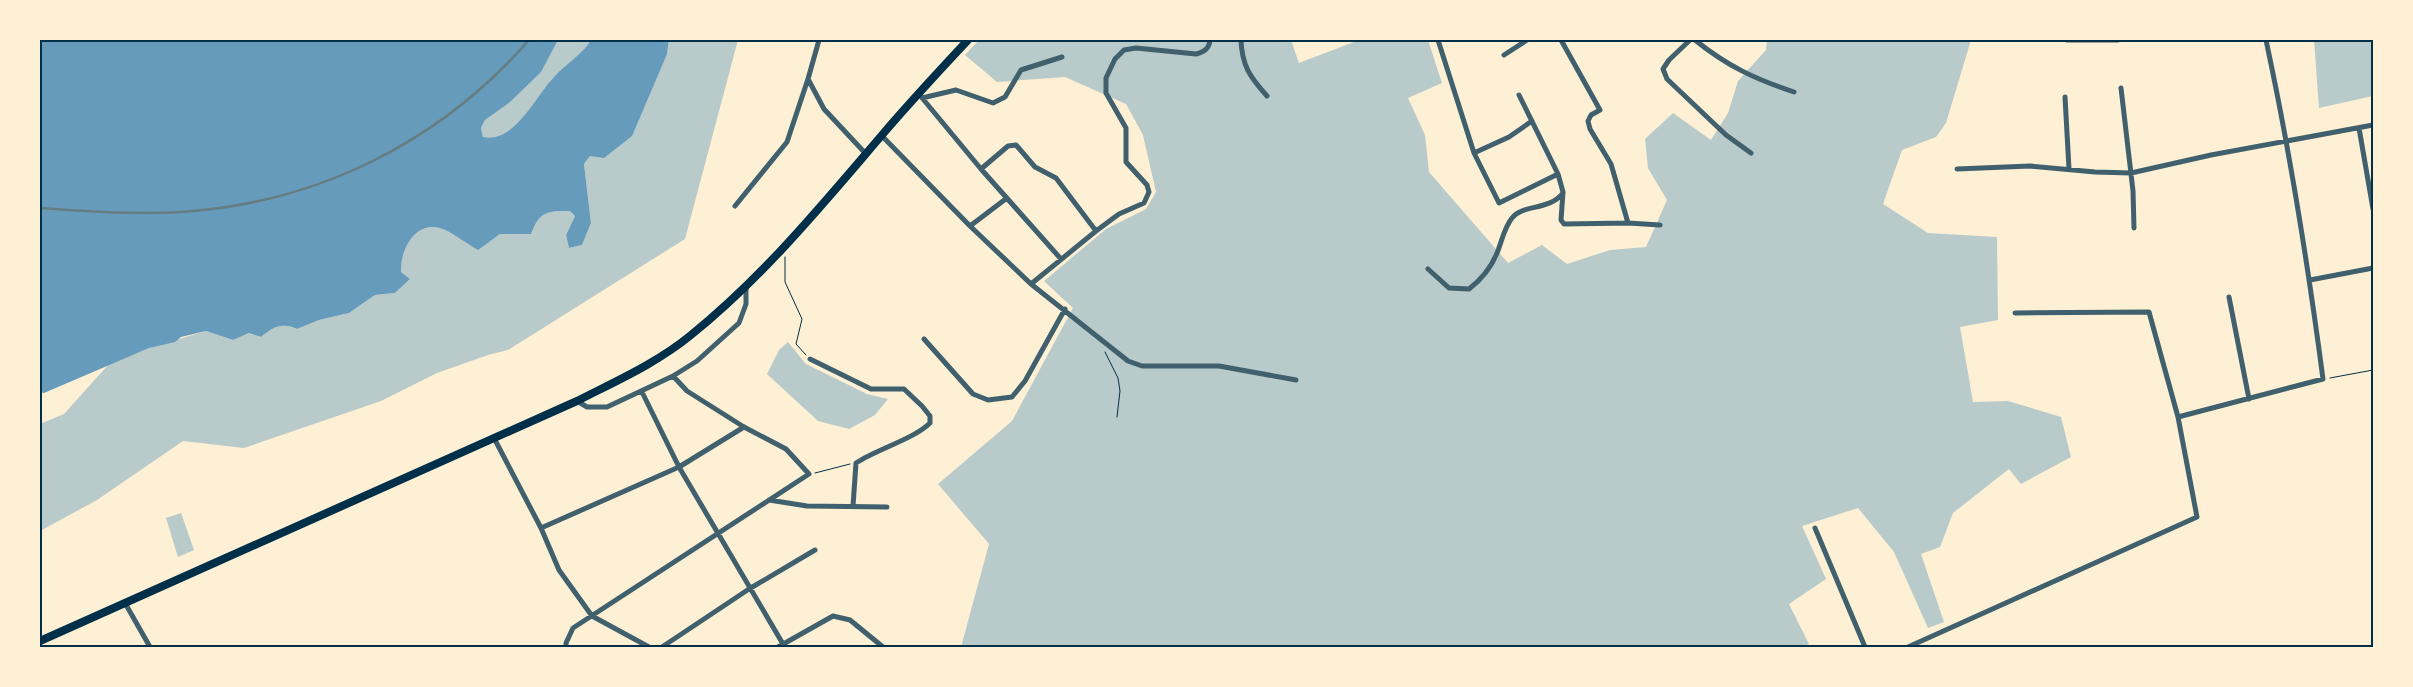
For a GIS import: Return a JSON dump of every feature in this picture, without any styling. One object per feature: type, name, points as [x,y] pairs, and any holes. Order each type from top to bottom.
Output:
[{"type":"main road","points":[[40,641],[577,401],[660,357],[691,336],[746,287],[785,246],[881,135],[920,96],[968,40]]},
{"type":"street","points":[[735,206],[787,142],[819,40]]},
{"type":"street","points":[[1031,284],[1119,214],[1144,203],[1149,192],[1147,185],[1126,162],[1126,128],[1106,93],[1106,78],[1115,59],[1124,50],[1136,48],[1196,54],[1203,52],[1209,46],[1210,40]]},
{"type":"street","points":[[1240,40],[1241,59],[1252,79],[1267,96]]},
{"type":"street","points":[[1438,40],[1474,153],[1499,203],[1558,174]]},
{"type":"street","points":[[1504,55],[1527,40]]},
{"type":"street","points":[[1561,40],[1600,110],[1591,116],[1588,121],[1590,129],[1611,164],[1628,223]]},
{"type":"street","points":[[1751,153],[1726,135],[1666,79],[1664,69],[1669,60],[1690,40],[1742,72],[1794,92]]},
{"type":"street","points":[[2067,40],[2118,40]]},
{"type":"street","points":[[2178,418],[2324,379],[2288,141],[2266,40]]},
{"type":"street","points":[[920,96],[956,90],[993,102],[1006,97],[1022,70],[1062,57]]},
{"type":"street","points":[[808,78],[824,109],[866,154]]},
{"type":"street","points":[[2121,88],[2131,172],[2134,228]]},
{"type":"street","points":[[1519,95],[1558,174],[1563,192],[1561,220],[1564,224],[1628,223],[1660,225]]},
{"type":"street","points":[[920,96],[981,169],[1061,259]]},
{"type":"street","points":[[2065,97],[2068,169]]},
{"type":"street","points":[[1474,153],[1510,137],[1532,121]]},
{"type":"street","points":[[1957,169],[2030,166],[2095,172],[2131,172],[2373,126]]},
{"type":"street","points":[[2359,128],[2373,209]]},
{"type":"street","points":[[881,135],[970,226],[1031,284],[1128,360],[1142,366],[1219,366],[1296,380]]},
{"type":"street","points":[[981,169],[1008,146],[1016,145],[1035,167],[1056,178],[1096,231]]},
{"type":"street","points":[[1428,269],[1449,288],[1469,289],[1488,270],[1505,229],[1513,216],[1522,211],[1542,207],[1559,197],[1563,192]]},
{"type":"street","points":[[970,226],[1007,198]]},
{"type":"street","points":[[2310,280],[2373,268]]},
{"type":"street","points":[[577,401],[587,407],[607,407],[673,376],[697,360],[739,323],[746,304],[746,287]]},
{"type":"street","points":[[2229,297],[2249,399]]},
{"type":"street","points":[[924,339],[973,394],[988,400],[1012,398],[1025,382],[1065,309]]},
{"type":"street","points":[[1908,647],[2197,518],[2178,418],[2148,312],[2016,313]]},
{"type":"street","points":[[810,359],[871,389],[904,388],[930,416],[930,423],[924,429],[878,449],[856,463],[853,506]]},
{"type":"street","points":[[566,647],[573,628],[718,536],[768,500],[809,474],[786,449],[744,427],[687,391],[673,376]]},
{"type":"street","points":[[642,392],[679,467],[749,588],[780,646],[834,616],[850,620],[883,647]]},
{"type":"street","points":[[540,528],[679,467],[744,427]]},
{"type":"street","points":[[494,438],[540,528],[559,570],[592,616],[649,647]]},
{"type":"street","points":[[768,500],[807,506],[887,507]]},
{"type":"street","points":[[1815,528],[1865,647]]},
{"type":"street","points":[[662,647],[749,588],[815,550]]},
{"type":"street","points":[[125,603],[150,647]]},
{"type":"path","points":[[785,246],[785,282],[802,319],[796,344],[810,359]]},
{"type":"path","points":[[1103,342],[1106,358],[1118,378],[1120,391],[1116,417]]},
{"type":"path","points":[[2324,379],[2373,370]]},
{"type":"path","points":[[809,474],[856,463]]},
{"type":"shaded area","points":[[558,40],[591,40],[583,51],[553,78],[515,126],[506,134],[495,138],[483,138],[481,128],[485,120],[509,103]]},
{"type":"shaded area","points":[[669,40],[738,40],[685,239],[508,350],[437,373],[381,401],[244,448],[183,441],[97,500],[40,531],[40,424],[64,414],[109,364],[149,348],[206,331],[233,340],[249,333],[261,337],[278,327],[287,326],[297,329],[319,320],[349,313],[375,295],[395,293],[410,279],[401,272],[401,263],[407,245],[412,238],[426,228],[435,227],[445,230],[478,249],[500,234],[531,234],[534,226],[545,214],[555,211],[570,211],[575,216],[566,235],[569,248],[582,245],[591,223],[584,164],[667,54]]},
{"type":"shaded area","points":[[979,40],[1291,40],[1299,63],[1359,40],[1428,40],[1442,83],[1408,98],[1425,135],[1429,172],[1508,263],[1542,245],[1567,264],[1610,250],[1646,247],[1667,200],[1648,168],[1645,139],[1673,113],[1711,140],[1728,113],[1738,81],[1766,50],[1767,40],[1971,40],[1946,123],[1936,137],[1902,150],[1883,204],[1928,233],[1997,237],[1998,320],[1960,327],[1973,402],[2008,401],[2061,417],[2071,457],[2021,484],[2009,469],[1953,513],[1940,547],[1921,554],[1944,622],[1928,628],[1894,552],[1858,508],[1802,526],[1826,579],[1789,604],[1809,644],[1802,647],[961,647],[989,544],[938,484],[1012,421],[1073,308],[1044,281],[1106,229],[1146,209],[1156,192],[1143,135],[1126,104],[1065,77],[997,82],[965,55]]},
{"type":"shaded area","points":[[2314,40],[2373,40],[2373,96],[2319,108]]},
{"type":"shaded area","points":[[788,342],[806,364],[867,394],[888,399],[875,415],[849,429],[818,421],[767,374],[779,350]]},
{"type":"shaded area","points":[[181,513],[194,550],[178,557],[166,518]]},
{"type":"water","points":[[40,40],[558,40],[541,72],[509,103],[485,120],[481,128],[483,137],[494,137],[504,133],[523,117],[553,78],[583,51],[591,40],[669,40],[667,54],[632,136],[604,158],[590,156],[584,164],[591,223],[582,245],[569,248],[566,235],[575,216],[570,211],[555,211],[545,214],[534,226],[531,234],[500,234],[478,250],[445,230],[435,227],[426,228],[412,237],[401,263],[401,272],[410,279],[395,293],[375,295],[349,313],[319,320],[297,329],[287,326],[278,327],[261,337],[249,333],[233,340],[206,331],[181,337],[175,342],[149,348],[44,393],[40,392]]},
{"type":"railway","points":[[40,208],[128,213],[181,212],[231,206],[280,196],[327,181],[372,161],[415,137],[456,109],[494,77],[529,40]]}]
